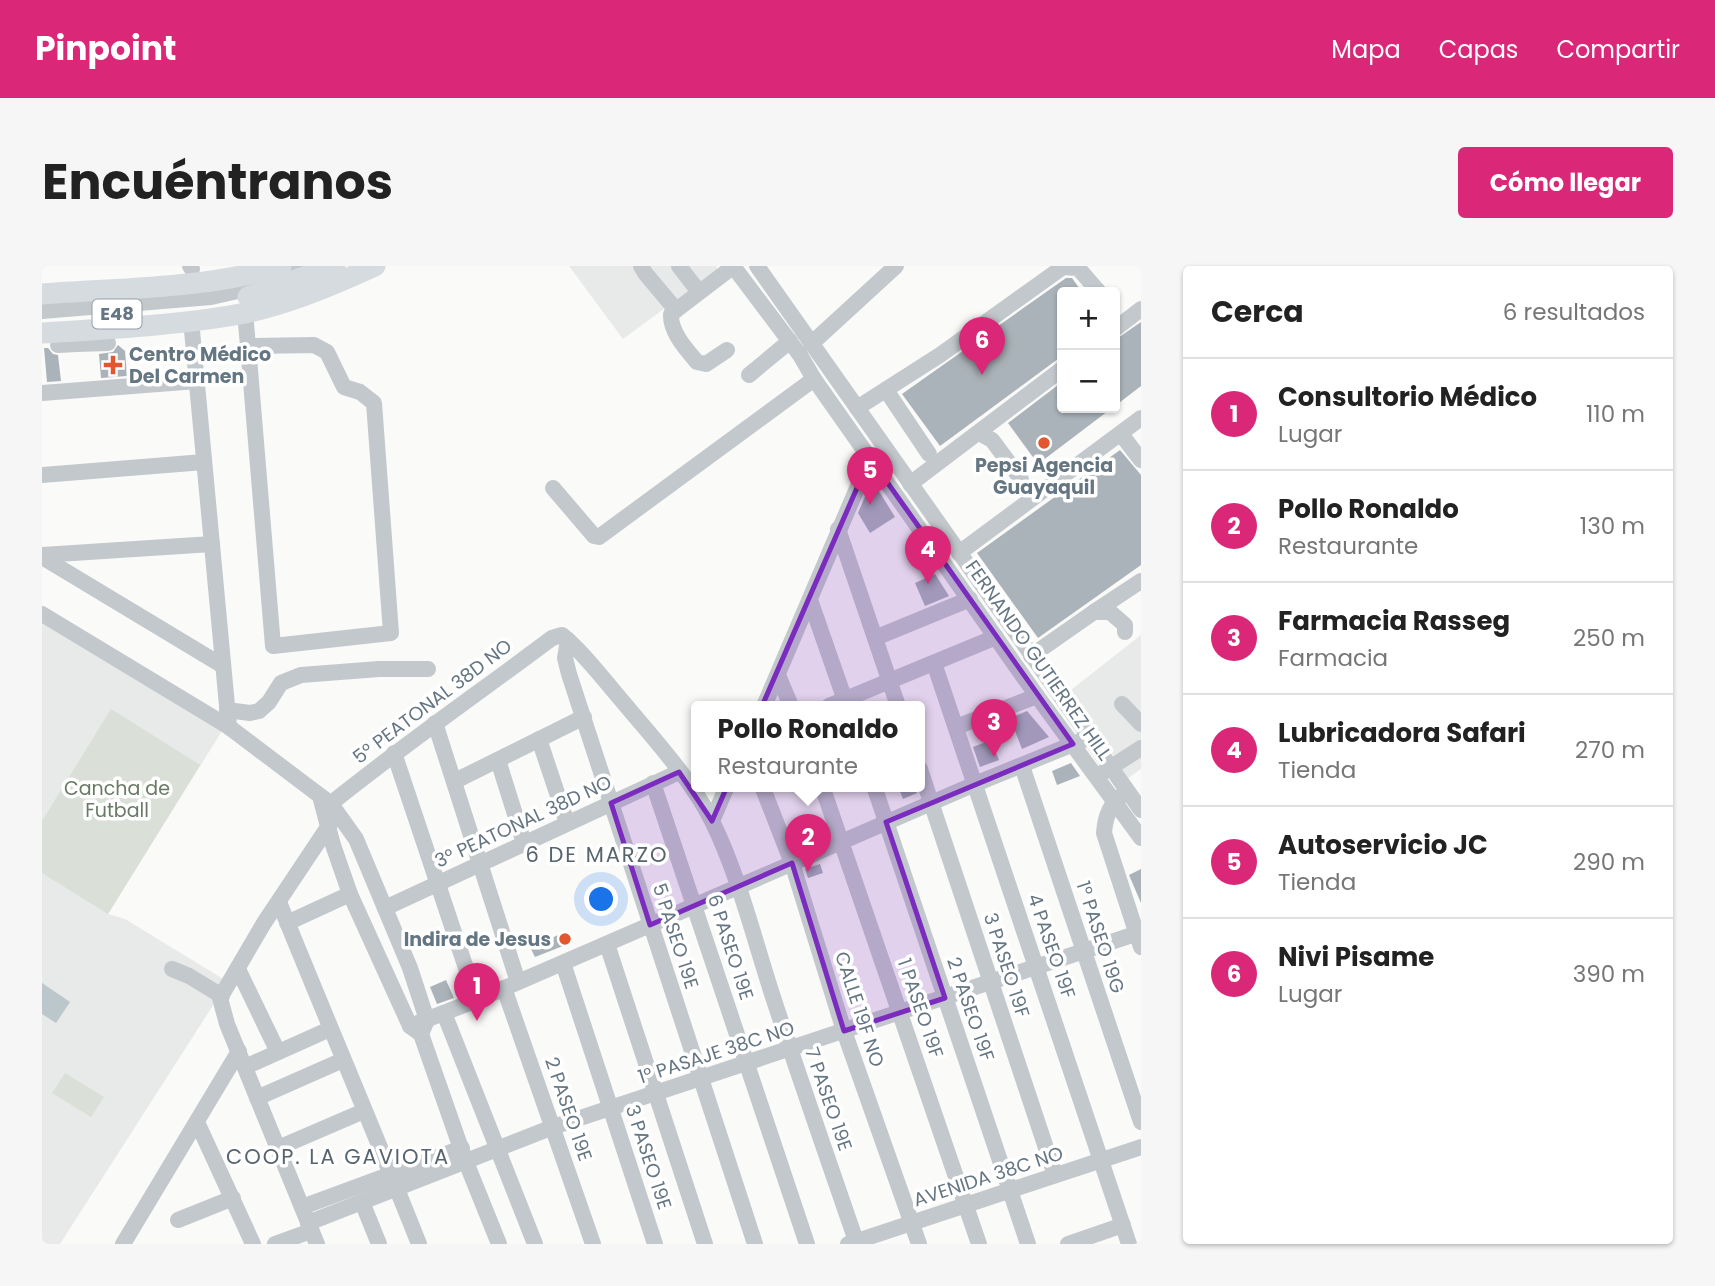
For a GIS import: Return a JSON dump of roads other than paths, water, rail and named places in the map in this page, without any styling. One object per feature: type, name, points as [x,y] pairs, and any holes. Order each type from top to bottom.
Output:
[{"type":"main road","name":"E48","points":[[42,294],[252,275],[281,266]]},
{"type":"main road","points":[[250,304],[303,295],[341,282],[375,266]]},
{"type":"main road","name":"E48","points":[[42,282],[198,267]]},
{"type":"main road","name":"E48","points":[[50,339],[191,320],[250,304],[329,269]]},
{"type":"main road","name":"E48","points":[[42,319],[250,304]]},
{"type":"street","points":[[42,303],[198,292],[256,281],[300,266]]},
{"type":"street","points":[[641,266],[676,310]]},
{"type":"street","points":[[679,266],[699,292]]},
{"type":"street","points":[[727,350],[706,364],[697,362],[670,322],[671,314],[733,266]]},
{"type":"street","name":"FERNANDO GUTIERREZ HILL","points":[[733,266],[790,341],[1037,695],[1080,741],[1111,767],[1132,801],[1141,838]]},
{"type":"street","name":"FERNANDO GUTIERREZ HILL","points":[[757,266],[1031,656],[1080,741],[1096,776],[1132,801]]},
{"type":"street","points":[[811,344],[896,266]]},
{"type":"street","points":[[857,408],[940,355],[1063,267],[1078,268],[1095,287]]},
{"type":"street","points":[[42,311],[211,297],[258,287],[303,272],[329,269]]},
{"type":"street","points":[[211,297],[250,304],[248,346],[273,646],[391,633],[374,403],[360,392],[344,387],[327,352],[314,345],[248,346]]},
{"type":"street","points":[[1120,325],[1141,309]]},
{"type":"street","points":[[191,320],[229,727]]},
{"type":"street","points":[[77,337],[108,343]]},
{"type":"street","points":[[748,375],[790,341]]},
{"type":"street","points":[[910,484],[1057,373]]},
{"type":"street","points":[[553,488],[594,537],[599,537],[814,379]]},
{"type":"street","points":[[42,393],[197,381]]},
{"type":"street","points":[[886,390],[929,454]]},
{"type":"street","points":[[958,553],[1141,418]]},
{"type":"street","points":[[979,433],[992,440],[1021,479]]},
{"type":"street","points":[[1121,434],[1141,460]]},
{"type":"street","points":[[766,701],[870,458]]},
{"type":"street","points":[[42,475],[204,461]]},
{"type":"street","points":[[838,529],[896,701]]},
{"type":"street","points":[[42,556],[212,544]]},
{"type":"street","points":[[42,556],[223,666]]},
{"type":"street","points":[[1031,656],[1141,581]]},
{"type":"street","points":[[810,600],[846,701]]},
{"type":"street","points":[[875,638],[970,600]]},
{"type":"street","points":[[1094,612],[1110,612],[1125,625],[1125,632]]},
{"type":"street","points":[[42,614],[229,727],[328,809],[356,839],[410,968],[419,1026]]},
{"type":"street","name":"5° PEATONAL 38D NO","points":[[222,996],[279,902],[328,809],[394,753],[476,696],[552,638],[562,635],[568,640]]},
{"type":"street","points":[[848,701],[996,637]]},
{"type":"street","name":"5 PASEO 19E","points":[[568,640],[565,658],[755,1244]]},
{"type":"street","name":"7 PASEO 19E","points":[[568,640],[589,662],[691,791]]},
{"type":"street","name":"4 PASEO 19F","points":[[934,663],[1129,1244]]},
{"type":"street","points":[[227,710],[250,713],[258,711],[269,702],[281,683],[301,675],[379,668],[428,669]]},
{"type":"street","points":[[778,675],[789,701]]},
{"type":"street","points":[[956,727],[1037,695]]},
{"type":"street","points":[[1122,704],[1141,724]]},
{"type":"street","points":[[455,781],[584,717]]},
{"type":"street","name":"2 PASEO 19E","points":[[435,723],[480,863],[553,1127],[593,1244]]},
{"type":"street","points":[[540,739],[567,823]]},
{"type":"street","points":[[419,1026],[886,822],[1080,741]]},
{"type":"street","points":[[1096,776],[1141,748]]},
{"type":"street","points":[[394,753],[470,980]]},
{"type":"street","points":[[498,760],[524,843]]},
{"type":"street","name":"1° PASEO 19G","points":[[1022,766],[1141,1122]]},
{"type":"street","name":"3° PEATONAL 38D NO","points":[[385,908],[678,772]]},
{"type":"street","name":"6 PASEO 19E","points":[[653,783],[807,1244]]},
{"type":"street","name":"3 PASEO 19F","points":[[925,783],[1055,1175]]},
{"type":"street","name":"7 PASEO 19E","points":[[692,792],[712,821],[738,887],[854,1243]]},
{"type":"street","points":[[712,821],[724,792]]},
{"type":"street","name":"CALLE 19F NO","points":[[764,792],[792,863],[844,1031],[919,1244]]},
{"type":"street","name":"1 PASEO 19F","points":[[824,792],[979,1244]]},
{"type":"street","name":"2 PASEO 19F","points":[[876,792],[1028,1244]]},
{"type":"street","points":[[1132,801],[1107,815],[1104,833],[1140,938]]},
{"type":"street","points":[[328,809],[333,845],[351,894],[419,1026],[464,1155],[499,1244]]},
{"type":"street","points":[[287,923],[351,894]]},
{"type":"street","points":[[279,902],[419,1244]]},
{"type":"street","name":"1° PASAJE 38C NO","points":[[310,1226],[395,1181],[464,1155],[498,1148],[553,1127],[1083,951],[1140,938]]},
{"type":"street","points":[[607,944],[705,1244]]},
{"type":"street","name":"3 PASEO 19E","points":[[562,963],[655,1244]]},
{"type":"street","points":[[238,968],[278,1052]]},
{"type":"street","points":[[172,969],[222,996],[222,1012],[310,1226],[275,1244]]},
{"type":"street","points":[[444,1013],[534,1244]]},
{"type":"street","points":[[123,1244],[219,1083],[244,1064],[330,1029]]},
{"type":"street","points":[[257,1098],[343,1060]]},
{"type":"street","points":[[219,1083],[244,1064]]},
{"type":"street","points":[[278,1147],[364,1111]]},
{"type":"street","points":[[197,1122],[253,1244]]},
{"type":"street","name":"AVENIDA 38C NO","points":[[854,1243],[1141,1147]]},
{"type":"street","name":"1° PASAJE 38C NO","points":[[310,1226],[362,1202],[395,1181]]},
{"type":"street","points":[[178,1220],[233,1198]]},
{"type":"street","points":[[362,1202],[379,1244]]},
{"type":"street","points":[[1068,1244],[1123,1225]]},
{"type":"place","name":"Centro Médico Del Carmen","points":[[113,365]]},
{"type":"place","name":"Nivi Pisame","points":[[982,375]]},
{"type":"place","name":"Pepsi Agencia Guayaquil","points":[[1044,443]]},
{"type":"place","name":"Autoservicio JC","points":[[870,505]]},
{"type":"place","name":"Lubricadora Safari","points":[[928,584]]},
{"type":"place","name":"Farmacia Rasseg","points":[[994,757]]},
{"type":"place","name":"Pollo Ronaldo","points":[[808,872]]},
{"type":"place","name":"Indira de Jesus","points":[[565,939]]},
{"type":"place","name":"Consultorio Médico","points":[[477,1021]]},
{"type":"district","name":"6 DE MARZO","points":[[597,855]]},
{"type":"district","name":"COOP. LA GAVIOTA","points":[[338,1157]]},
{"type":"park label","name":"Cancha de Futball","points":[[117,799]]}]
